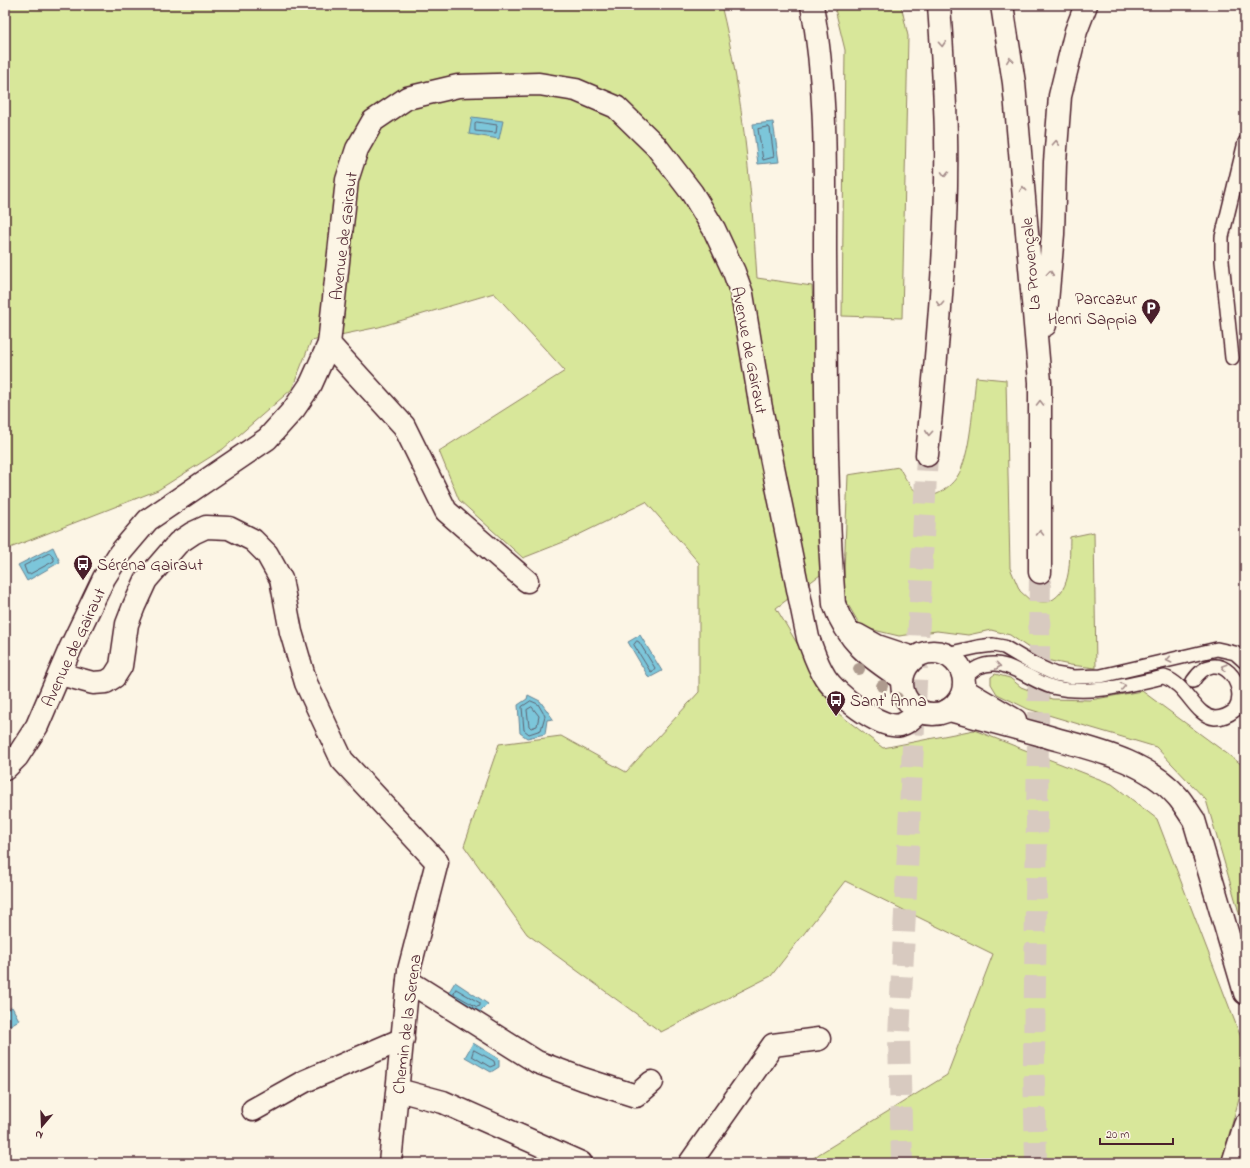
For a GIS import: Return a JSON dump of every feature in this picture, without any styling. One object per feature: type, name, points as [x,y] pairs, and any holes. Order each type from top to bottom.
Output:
[{"type":"main road","points":[[812,5],[820,47],[825,117],[826,447],[834,604],[840,620],[850,637],[869,657],[901,678]]},
{"type":"main road","points":[[927,455],[938,336],[945,218],[946,136],[939,5]]},
{"type":"main road","name":"La Provençale","points":[[1002,5],[1014,83],[1040,382],[1040,572]]},
{"type":"main road","points":[[1040,382],[1053,234],[1055,162],[1060,96],[1072,44],[1086,5]]},
{"type":"main road","name":"Avenue de Gairaut","points":[[5,769],[17,757],[37,726],[104,578],[120,553],[148,520],[267,439],[294,409],[311,384],[329,344],[347,180],[357,149],[373,121],[407,98],[458,86],[539,84],[576,90],[616,107],[656,146],[692,194],[714,230],[734,272],[742,294],[763,415],[808,638],[815,658],[825,678],[837,692],[853,706],[874,718],[898,725],[908,722],[920,711]]},
{"type":"main road","points":[[329,344],[404,426],[446,511],[527,581]]},
{"type":"main road","name":"Chemin de la Serena","points":[[60,674],[93,683],[106,682],[114,677],[121,666],[127,624],[146,580],[178,543],[193,533],[206,528],[229,528],[253,540],[267,554],[281,579],[291,632],[306,683],[342,760],[437,862],[409,970],[390,1163]]},
{"type":"main road","points":[[840,620],[854,633],[877,646],[914,658]]},
{"type":"main road","points":[[929,652],[938,652],[946,654],[958,664],[964,684],[961,698],[950,710],[940,714],[930,714],[911,706],[905,698],[901,678],[908,663],[914,658],[929,652]]},
{"type":"main road","points":[[964,684],[1042,736]]},
{"type":"main road","points":[[950,710],[1123,759],[1156,777],[1178,797],[1194,820],[1245,993]]},
{"type":"main road","points":[[408,981],[537,1062],[636,1096],[652,1082]]},
{"type":"main road","points":[[690,1163],[773,1046],[819,1039]]},
{"type":"main road","points":[[253,1110],[305,1081],[403,1040]]},
{"type":"main road","points":[[398,1090],[443,1102],[581,1163]]},
{"type":"main road","points":[[1233,1163],[1245,1125]]},
{"type":"lane","points":[[1232,358],[1222,261],[1222,237],[1245,142]]},
{"type":"lane","points":[[946,654],[993,645],[1004,647],[1033,664],[1055,674],[1073,677],[1101,676],[1217,649],[1235,653],[1245,662]]},
{"type":"lane","points":[[964,684],[973,669],[996,664],[1011,669],[1032,680],[1052,687],[1069,690],[1100,690],[1164,677],[1172,680],[1191,698],[1200,712],[1207,716],[1223,717],[1230,714],[1241,702],[1243,693],[1242,684],[1238,676],[1223,666],[1214,665],[1205,668],[1198,673],[1193,681]]},
{"type":"green space","points":[[5,5],[721,5],[735,72],[745,140],[757,278],[812,286],[819,424],[824,572],[776,608],[839,714],[883,748],[974,730],[1112,784],[1157,819],[1245,1048],[1245,1078],[1221,1163],[807,1163],[819,1154],[947,1075],[993,954],[845,881],[771,976],[661,1032],[527,934],[464,846],[499,744],[561,736],[626,772],[699,692],[699,563],[646,502],[566,541],[523,558],[459,500],[439,451],[565,371],[494,293],[379,327],[311,341],[292,389],[223,449],[158,490],[5,551]]},
{"type":"green space","points":[[834,5],[901,5],[908,36],[902,318],[842,316],[845,50]]},
{"type":"green space","points":[[976,377],[1006,380],[1010,568],[1020,591],[1031,601],[1048,602],[1057,596],[1063,589],[1068,573],[1070,537],[1094,532],[1096,668],[1046,660],[1010,635],[991,630],[968,635],[937,631],[899,636],[861,627],[843,596],[848,475],[899,467],[909,484],[918,493],[930,496],[945,489],[953,482],[962,468],[971,429]]},
{"type":"green space","points":[[995,674],[1010,678],[1021,687],[1052,699],[1090,700],[1142,691],[1245,767],[1245,933],[1206,800],[1156,747],[1028,709],[997,694],[991,684],[991,677]]},
{"type":"water","points":[[472,117],[503,121],[499,139],[469,134]]},
{"type":"water","points":[[773,122],[779,162],[758,164],[753,124]]},
{"type":"water","points":[[53,547],[60,562],[27,581],[18,565]]},
{"type":"water","points":[[640,635],[662,671],[649,678],[628,642]]},
{"type":"water","points":[[528,695],[540,701],[553,719],[547,720],[545,734],[527,738],[520,733],[518,705],[527,699]]},
{"type":"water","points":[[455,982],[488,1004],[479,1013],[447,995]]},
{"type":"water","points":[[12,1007],[19,1020],[5,1028],[5,1011]]},
{"type":"water","points":[[473,1043],[499,1059],[499,1067],[491,1072],[465,1057]]},
{"type":"tunnel","points":[[902,1163],[899,1037],[927,455]]},
{"type":"tunnel","points":[[1036,1163],[1034,1063],[1040,572]]},
{"type":"place","name":"Parcazur Henri Sappia","points":[[1151,325]]},
{"type":"place","name":"Séréna Gairaut","points":[[83,581]]},
{"type":"place","name":"Sant' Anna","points":[[836,717]]}]
